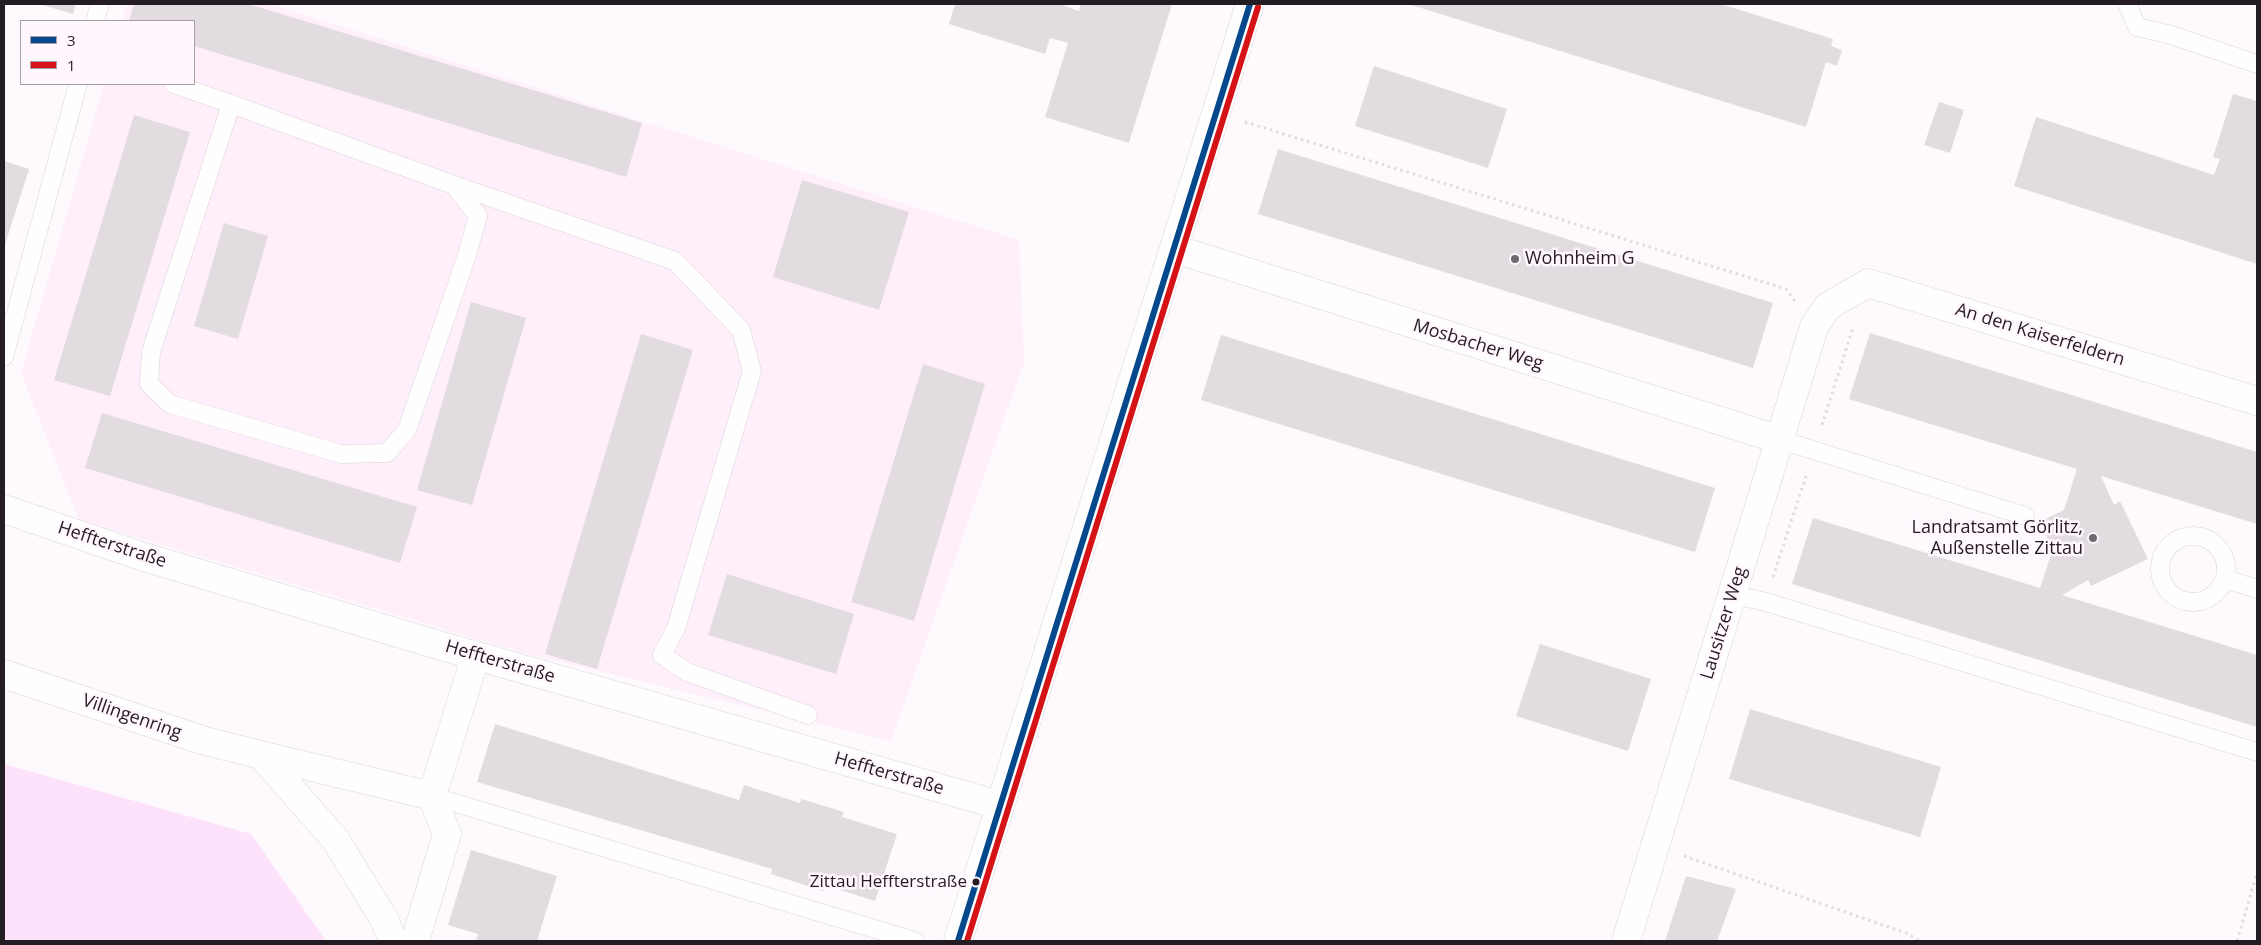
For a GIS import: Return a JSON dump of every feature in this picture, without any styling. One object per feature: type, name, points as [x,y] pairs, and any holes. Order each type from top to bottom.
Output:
[{"type":"street","points":[[958,941],[1250,4]]},
{"type":"street","name":"Mosbacher Weg","points":[[1175,249],[1781,440]]},
{"type":"street","name":"An den Kaiserfeldern","points":[[1820,317],[1868,283],[2257,401]]},
{"type":"street","name":"Lausitzer Weg","points":[[1626,941],[1820,317]]},
{"type":"street","name":"Heffterstraße","points":[[4,509],[141,556],[476,655],[999,805]]},
{"type":"street","points":[[415,941],[448,834],[432,796],[476,655]]},
{"type":"street","name":"Villingenring","points":[[4,674],[205,741],[432,796]]},
{"type":"street","points":[[261,755],[335,839],[384,919],[393,941]]},
{"type":"lane","points":[[95,20],[100,4]]},
{"type":"lane","points":[[2127,4],[2137,27],[2168,34],[2257,64]]},
{"type":"lane","points":[[4,356],[78,85]]},
{"type":"lane","points":[[177,85],[454,185],[675,261],[741,330],[752,371],[676,628],[662,655],[687,672],[808,715]]},
{"type":"lane","points":[[231,104],[152,352],[149,384],[170,404],[341,454],[387,453],[407,430],[466,258],[478,216],[454,185]]},
{"type":"lane","points":[[1781,440],[2026,516]]},
{"type":"lane","points":[[2226,579],[2257,588]]},
{"type":"lane","points":[[1733,595],[1766,602],[2257,752]]},
{"type":"lane","points":[[432,796],[915,941]]},
{"type":"path","points":[[1216,114],[1786,288],[1820,317]]},
{"type":"path","points":[[1655,846],[1906,933],[1920,941]]},
{"type":"path","points":[[2237,941],[2257,873]]},
{"type":"shaded area","points":[[127,4],[270,4],[1019,240],[1024,362],[891,741],[524,653],[79,520],[21,373],[104,85],[195,85],[195,20],[122,20]]},
{"type":"shaded area","points":[[4,764],[251,834],[326,941],[4,941]]},
{"type":"building","points":[[39,4],[76,4],[73,14]]},
{"type":"building","points":[[134,4],[248,4],[642,123],[626,177],[195,46],[195,20],[129,20]]},
{"type":"building","points":[[955,4],[1060,4],[1079,11],[1081,4],[1172,4],[1129,143],[1045,117],[1068,43],[1050,38],[1045,54],[949,24]]},
{"type":"building","points":[[1408,4],[1721,4],[1833,39],[1831,46],[1842,50],[1837,66],[1826,62],[1806,127]]},
{"type":"building","points":[[1374,66],[1507,109],[1488,168],[1355,126]]},
{"type":"building","points":[[2233,94],[2257,101],[2257,264],[2014,186],[2036,117],[2214,175],[2220,159],[2213,157]]},
{"type":"building","points":[[1939,102],[1964,110],[1950,153],[1924,145]]},
{"type":"building","points":[[134,115],[190,132],[110,396],[54,380]]},
{"type":"building","name":"Wohnheim G","points":[[1278,149],[1773,303],[1753,368],[1258,214]]},
{"type":"building","points":[[4,161],[29,169],[4,248]]},
{"type":"building","points":[[802,180],[909,212],[879,310],[773,277]]},
{"type":"building","points":[[224,223],[268,236],[238,339],[194,326]]},
{"type":"building","points":[[471,302],[526,318],[472,505],[417,490]]},
{"type":"building","name":"Landratsamt Görlitz, Außenstelle Zittau","points":[[1870,333],[2257,452],[2257,524],[2101,476],[2114,505],[2120,501],[2148,559],[2091,586],[2088,580],[2062,595],[2257,655],[2257,727],[1792,584],[1813,518],[2040,588],[2053,548],[2039,522],[2064,510],[2077,469],[1849,399]]},
{"type":"building","points":[[641,334],[693,350],[597,669],[545,654]]},
{"type":"building","points":[[1221,335],[1715,488],[1695,552],[1201,400]]},
{"type":"building","points":[[923,364],[985,384],[914,621],[851,602]]},
{"type":"building","points":[[102,413],[417,507],[400,563],[85,468]]},
{"type":"building","points":[[727,574],[854,614],[836,674],[708,635]]},
{"type":"building","points":[[1540,644],[1651,679],[1628,751],[1516,716]]},
{"type":"building","points":[[1750,709],[1941,767],[1920,837],[1729,779]]},
{"type":"building","points":[[495,724],[739,800],[744,785],[800,803],[801,799],[844,812],[842,817],[897,834],[875,901],[825,885],[823,891],[771,874],[772,869],[477,782]]},
{"type":"building","points":[[471,850],[557,876],[537,941],[476,941],[478,934],[448,925]]},
{"type":"building","points":[[1686,876],[1736,889],[1717,941],[1665,941]]},
{"type":"transit line","name":"3","points":[[958,941],[1250,4]]},
{"type":"transit line","name":"1","points":[[967,941],[1258,7]]},
{"type":"place","name":"Wohnheim G","points":[[1515,259]]},
{"type":"place","name":"Landratsamt Görlitz, Außenstelle Zittau","points":[[2093,538]]},
{"type":"place","name":"Zittau Heffterstraße","points":[[976,882]]}]
